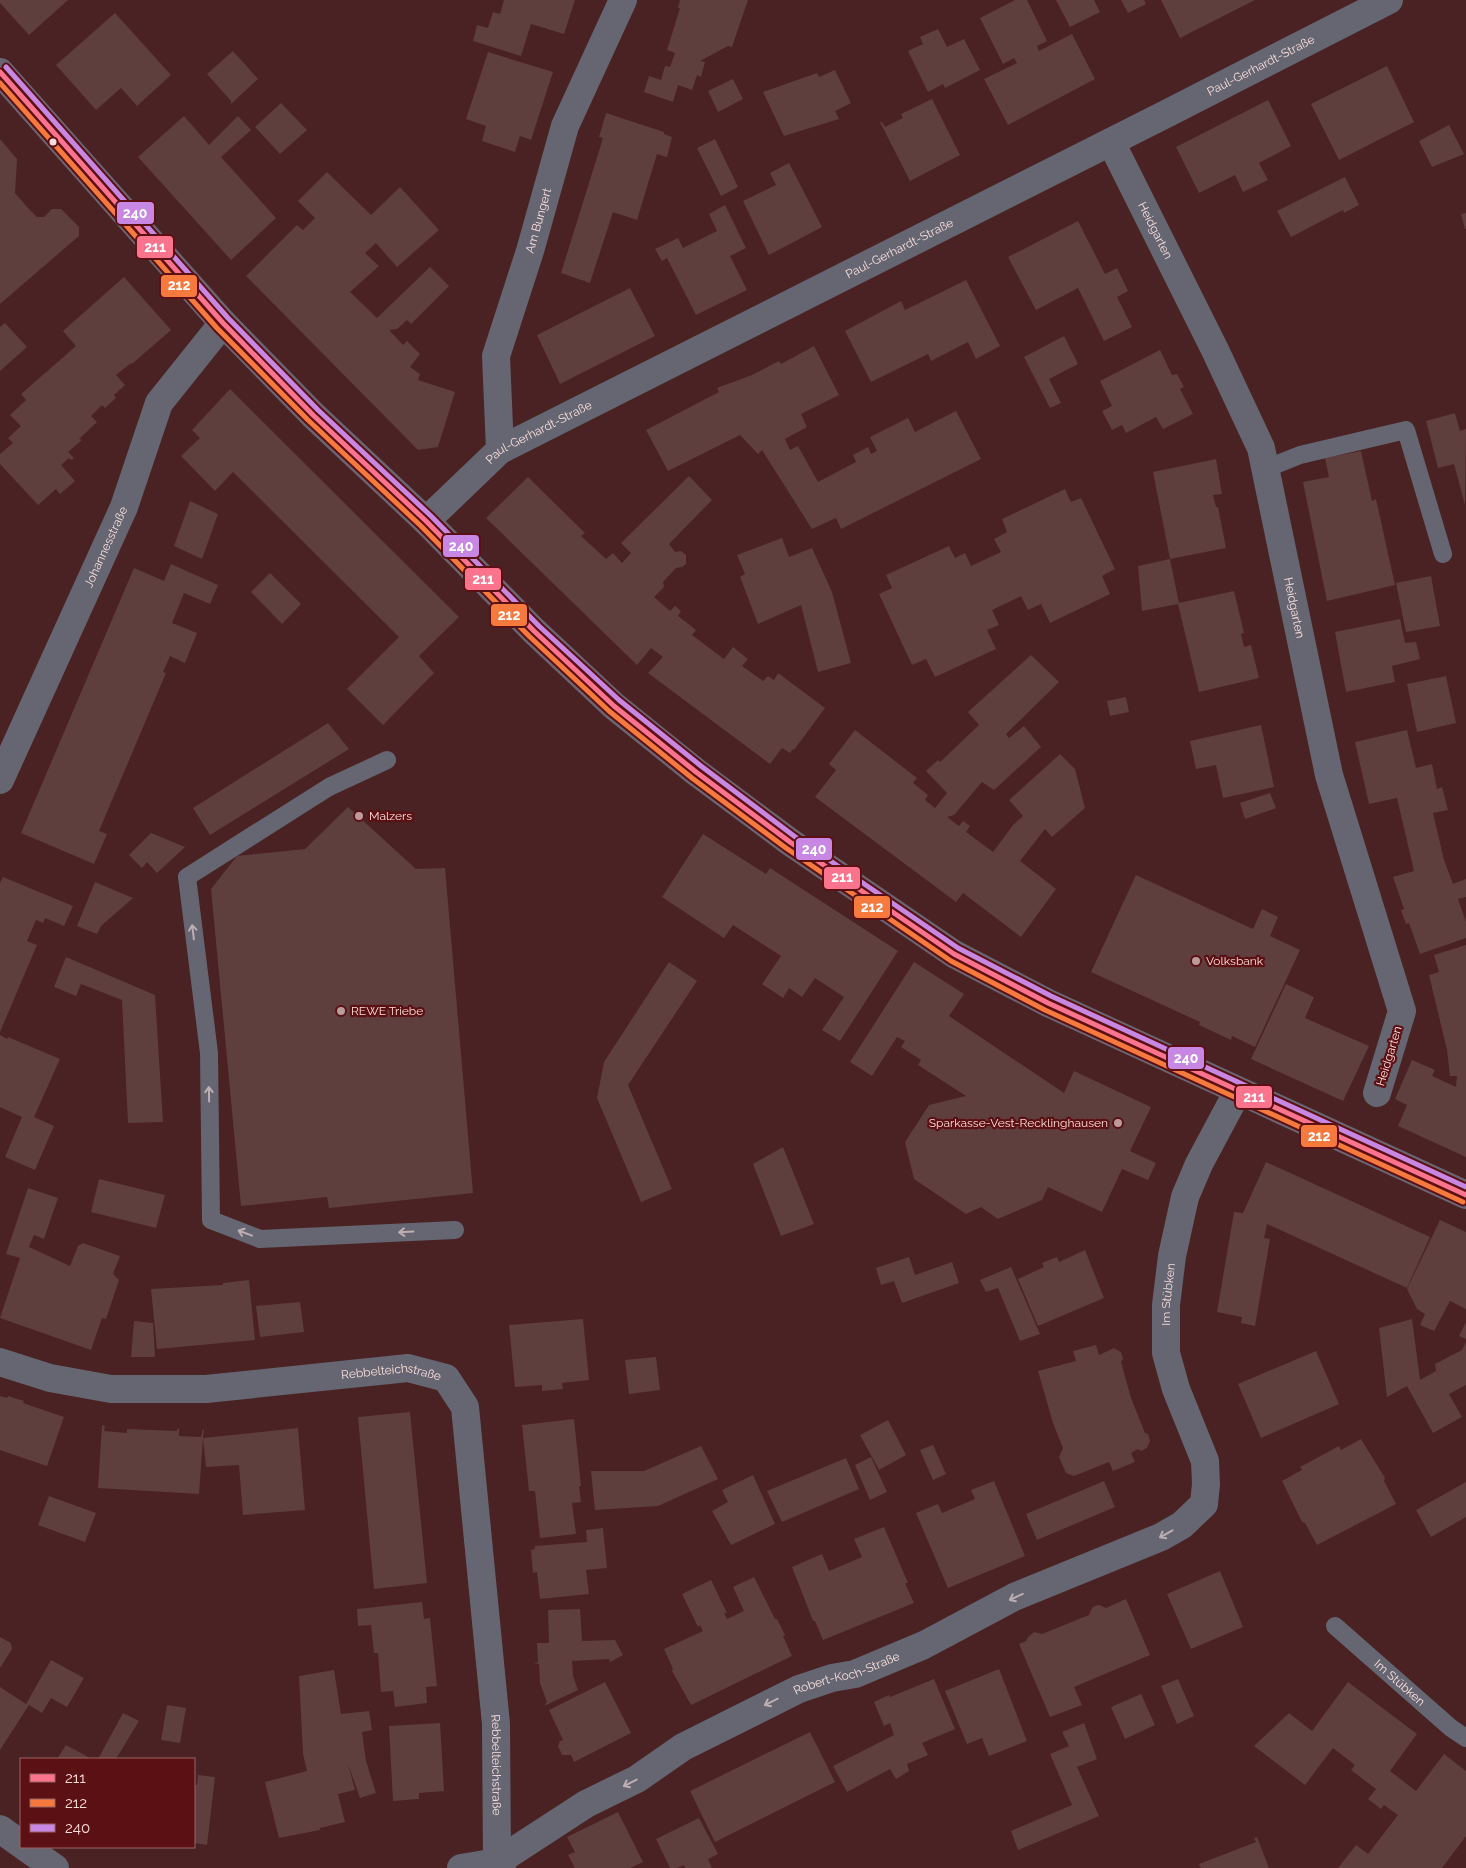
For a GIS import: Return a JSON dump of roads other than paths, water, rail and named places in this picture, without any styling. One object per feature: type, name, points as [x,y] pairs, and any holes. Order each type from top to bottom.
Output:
[{"type":"street","name":"Am Bungert","points":[[500,450],[496,356],[530,251],[565,126],[623,0]]},
{"type":"street","name":"Paul-Gerhardt-Straße","points":[[426,521],[500,450],[1389,0]]},
{"type":"street","points":[[0,72],[223,323],[313,416],[426,521],[534,631],[614,706],[696,772],[790,842],[954,954],[1048,1003],[1466,1195]]},
{"type":"street","name":"Heidgarten","points":[[1110,142],[1215,350],[1261,448],[1329,775],[1402,1012],[1377,1093]]},
{"type":"street","name":"Johannesstraße","points":[[0,780],[124,506],[159,403],[223,323]]},
{"type":"street","name":"Im Stübken","points":[[1204,1504],[1206,1484],[1205,1461],[1176,1389],[1166,1353],[1166,1305],[1172,1256],[1185,1197],[1199,1164],[1238,1091]]},
{"type":"street","name":"Rebbelteichstraße","points":[[0,1362],[50,1378],[112,1389],[206,1389],[408,1368],[446,1378],[464,1407],[496,1724],[500,1865]]},
{"type":"street","name":"Robert-Koch-Straße","points":[[500,1865],[586,1804],[637,1779],[683,1747],[798,1689],[832,1678],[855,1674],[924,1645],[1014,1598],[1161,1537],[1182,1525],[1204,1504]]},
{"type":"street","points":[[0,1829],[20,1843]]},
{"type":"street","points":[[26,1848],[55,1868]]},
{"type":"street","points":[[461,1868],[500,1865]]},
{"type":"lane","points":[[1265,469],[1300,455],[1406,430],[1443,554]]},
{"type":"lane","points":[[386,760],[329,787],[187,877],[208,1054],[211,1220],[260,1239],[455,1230]]},
{"type":"lane","name":"Im Stübken","points":[[1335,1626],[1451,1728],[1466,1738]]},
{"type":"place","name":"Malzers","points":[[359,816]]},
{"type":"place","name":"Volksbank","points":[[1196,961]]},
{"type":"place","name":"REWE Triebe","points":[[341,1011]]},
{"type":"place","name":"Sparkasse-Vest-Recklinghausen","points":[[1118,1123]]}]
